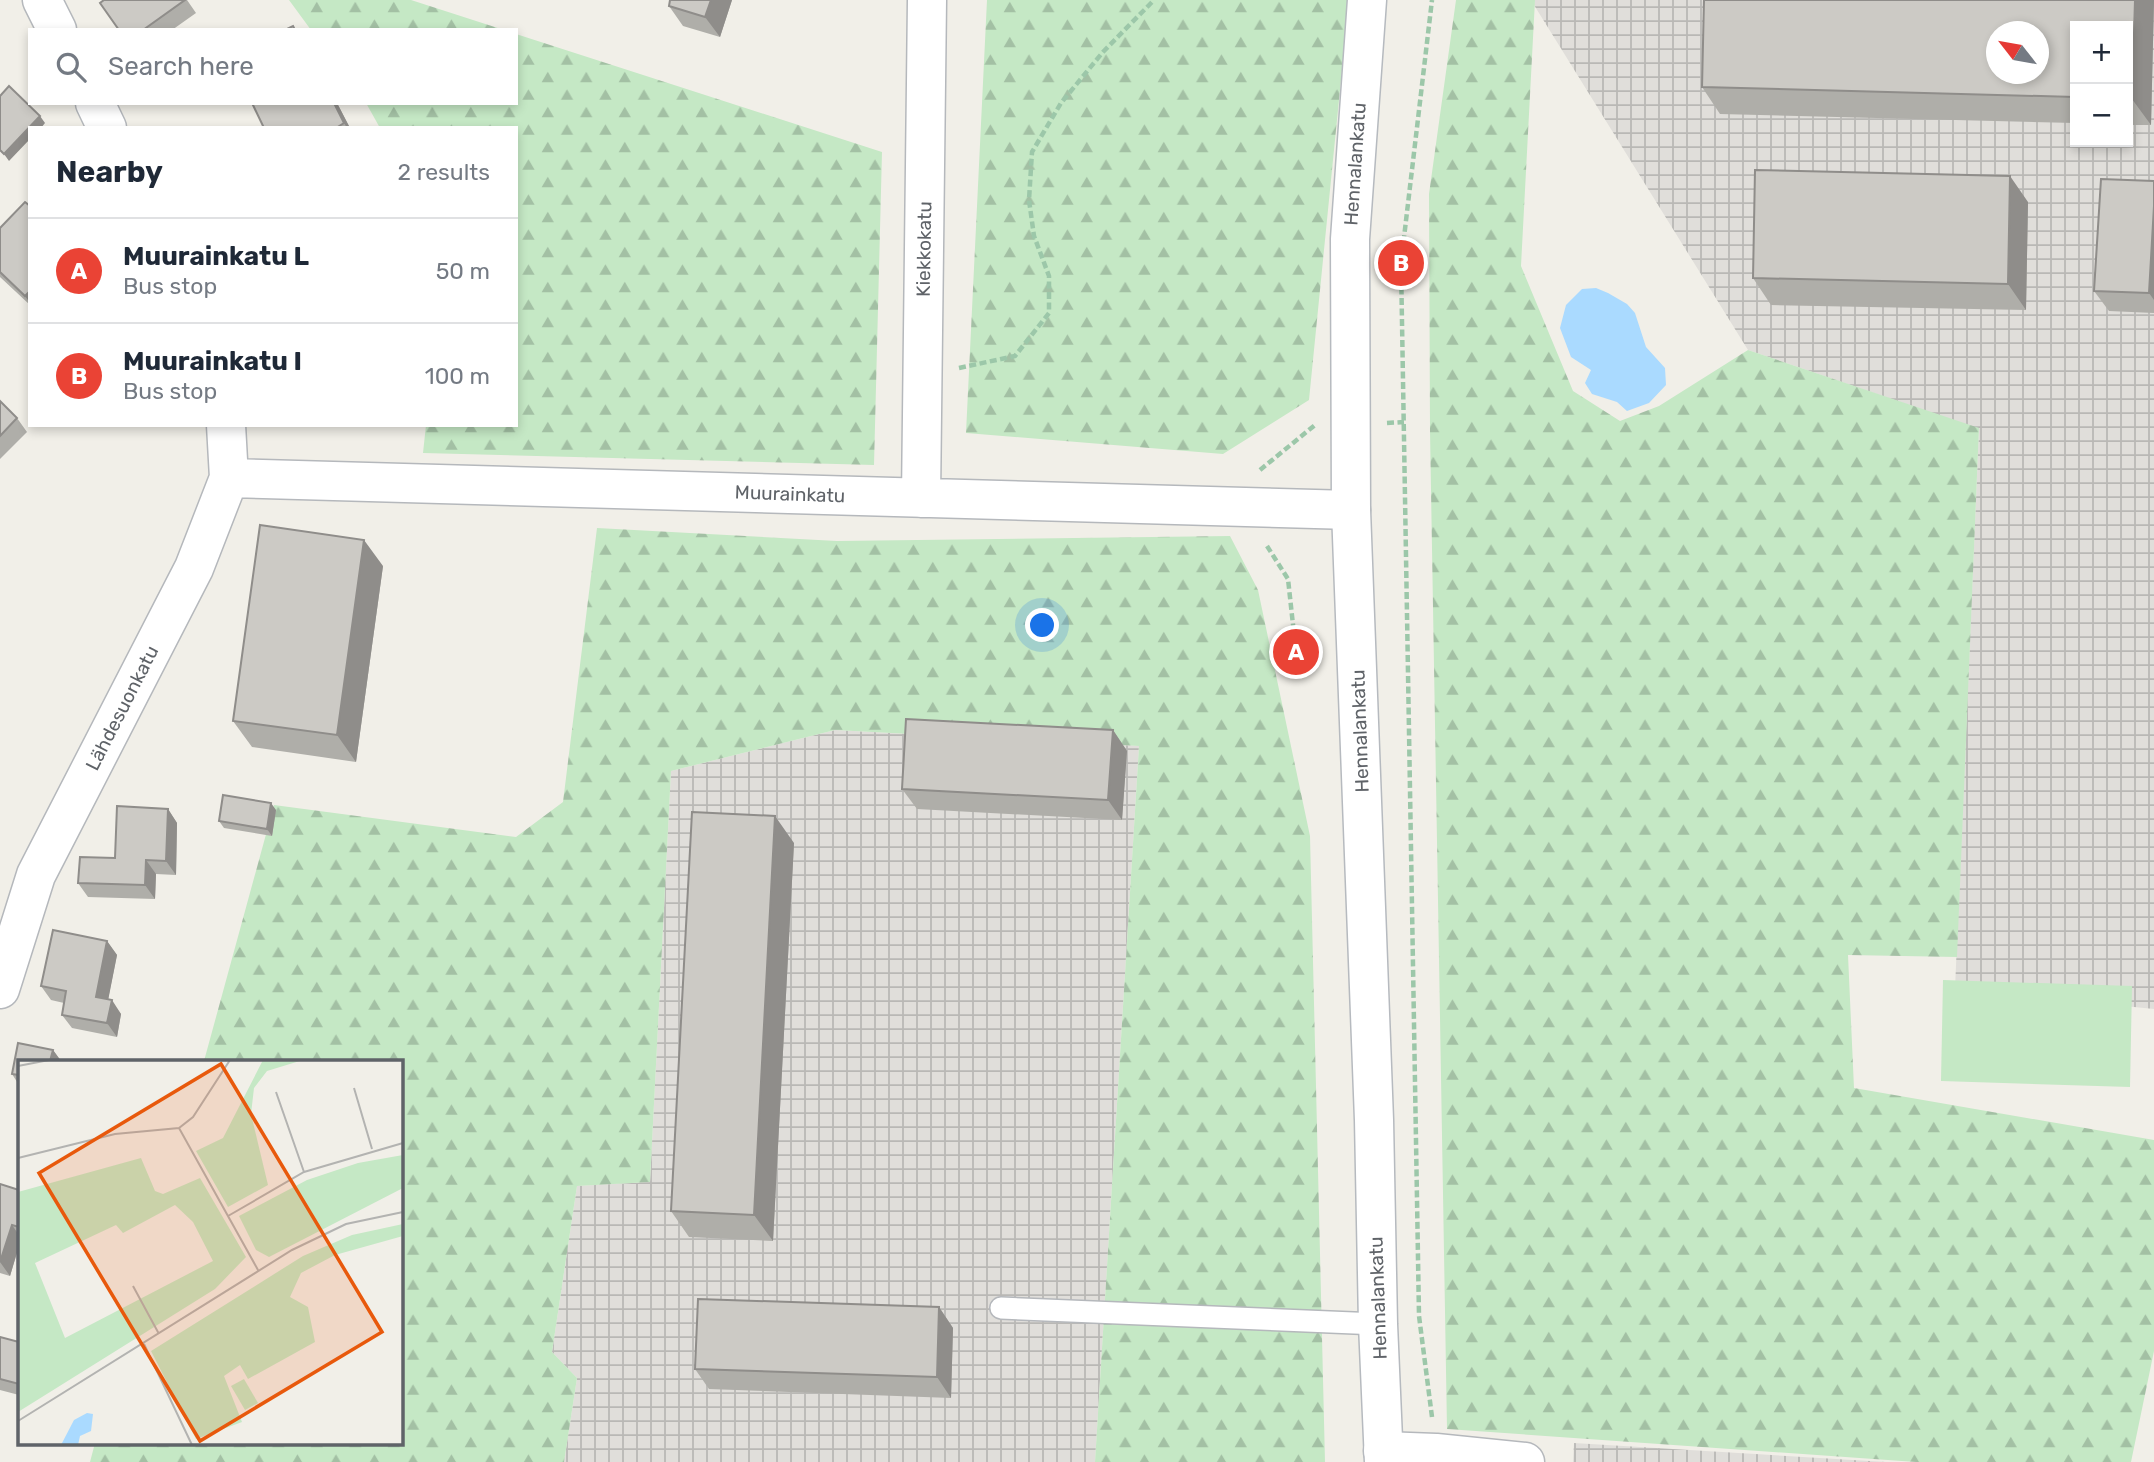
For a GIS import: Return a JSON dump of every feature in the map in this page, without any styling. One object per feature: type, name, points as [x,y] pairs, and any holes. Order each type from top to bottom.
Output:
[{"type":"street","points":[[42,0],[56,28]]},
{"type":"street","name":"Kiekkokatu","points":[[922,498],[927,0]]},
{"type":"street","name":"Hennalankatu","points":[[1367,0],[1350,239],[1351,510],[1384,1457]]},
{"type":"street","points":[[95,105],[106,126]]},
{"type":"street","name":"Lähdesuonkatu","points":[[0,989],[36,875],[194,568],[229,478],[226,427]]},
{"type":"street","name":"Muurainkatu","points":[[229,478],[922,498],[1257,491],[1351,510]]},
{"type":"street","points":[[1384,1457],[1436,1453],[1525,1462]]},
{"type":"lane","points":[[1001,1308],[1378,1324]]},
{"type":"path","points":[[923,376],[1014,356],[1049,313],[1049,276],[1034,236],[1029,200],[1032,152],[1061,103],[1103,52],[1154,0]]},
{"type":"path","points":[[1432,0],[1401,263],[1419,1316],[1436,1453]]},
{"type":"path","points":[[1296,652],[1288,579],[1260,534],[1257,491],[1313,425],[1404,422]]},
{"type":"shaded area","points":[[1535,0],[2154,0],[2154,1009],[1955,989],[1979,429],[1748,350],[1534,5]]},
{"type":"shaded area","points":[[835,730],[1139,746],[1095,1462],[564,1462],[577,1378],[552,1352],[577,1186],[650,1182],[671,771]]},
{"type":"shaded area","points":[[1574,1443],[1886,1462],[1573,1462]]},
{"type":"green space","points":[[289,0],[411,0],[498,28],[310,28]]},
{"type":"green space","points":[[987,0],[1349,0],[1309,400],[1223,454],[966,433]]},
{"type":"green space","points":[[1456,0],[1535,0],[1521,266],[1573,391],[1620,421],[1659,406],[1748,350],[1979,428],[1957,957],[1848,955],[1854,1088],[2154,1140],[2154,1351],[2131,1462],[1916,1462],[1447,1429],[1430,431],[1429,194]]},
{"type":"green space","points":[[518,35],[882,152],[874,465],[423,453],[426,427],[518,427],[518,126],[379,126],[367,105],[518,105]]},
{"type":"green space","points":[[597,528],[837,541],[1230,536],[1258,590],[1310,836],[1325,1462],[1095,1462],[1139,746],[835,730],[671,771],[650,1182],[577,1186],[552,1352],[577,1378],[564,1462],[90,1462],[95,1444],[402,1444],[402,1060],[204,1060],[274,805],[516,837],[563,802]]},
{"type":"green space","points":[[1943,980],[2132,986],[2130,1087],[1941,1081]]},
{"type":"water","points":[[1596,288],[1627,304],[1635,313],[1646,347],[1665,368],[1666,385],[1649,403],[1627,411],[1617,402],[1592,394],[1585,383],[1591,370],[1571,357],[1560,328],[1566,305],[1582,289]]},
{"type":"building","points":[[104,0],[185,0],[146,28],[118,28],[100,3]]},
{"type":"building","points":[[670,0],[711,0],[705,17],[669,6]]},
{"type":"building","points":[[1704,0],[2135,0],[2133,66],[2133,21],[2070,21],[2070,97],[1702,87]]},
{"type":"building","points":[[9,86],[40,116],[4,154],[0,150],[0,96]]},
{"type":"building","points":[[253,105],[335,105],[344,123],[339,126],[263,126]]},
{"type":"building","points":[[1755,170],[2010,176],[2008,284],[1753,278]]},
{"type":"building","points":[[2101,179],[2154,181],[2149,293],[2094,291]]},
{"type":"building","points":[[25,202],[28,204],[28,293],[25,296],[0,272],[0,228]]},
{"type":"building","points":[[0,401],[17,418],[0,436]]},
{"type":"building","points":[[260,525],[364,540],[337,735],[233,721]]},
{"type":"building","points":[[906,719],[1113,730],[1108,800],[902,789]]},
{"type":"building","points":[[223,795],[271,803],[267,829],[219,821]]},
{"type":"building","points":[[117,806],[168,809],[166,861],[146,860],[145,885],[78,883],[80,857],[115,858]]},
{"type":"building","points":[[692,812],[775,816],[754,1215],[671,1211]]},
{"type":"building","points":[[53,930],[107,941],[96,997],[112,1000],[107,1023],[62,1015],[66,991],[41,986]]},
{"type":"building","points":[[18,1043],[53,1050],[50,1060],[18,1060],[18,1075],[12,1074]]},
{"type":"building","points":[[0,1184],[18,1190],[18,1227],[12,1225],[0,1262]]},
{"type":"building","points":[[698,1299],[939,1307],[937,1377],[695,1369]]},
{"type":"building","points":[[0,1337],[18,1342],[18,1384],[0,1379]]},
{"type":"place","name":"Muurainkatu I","points":[[1401,263]]},
{"type":"place","name":"Muurainkatu L","points":[[1296,652]]}]
